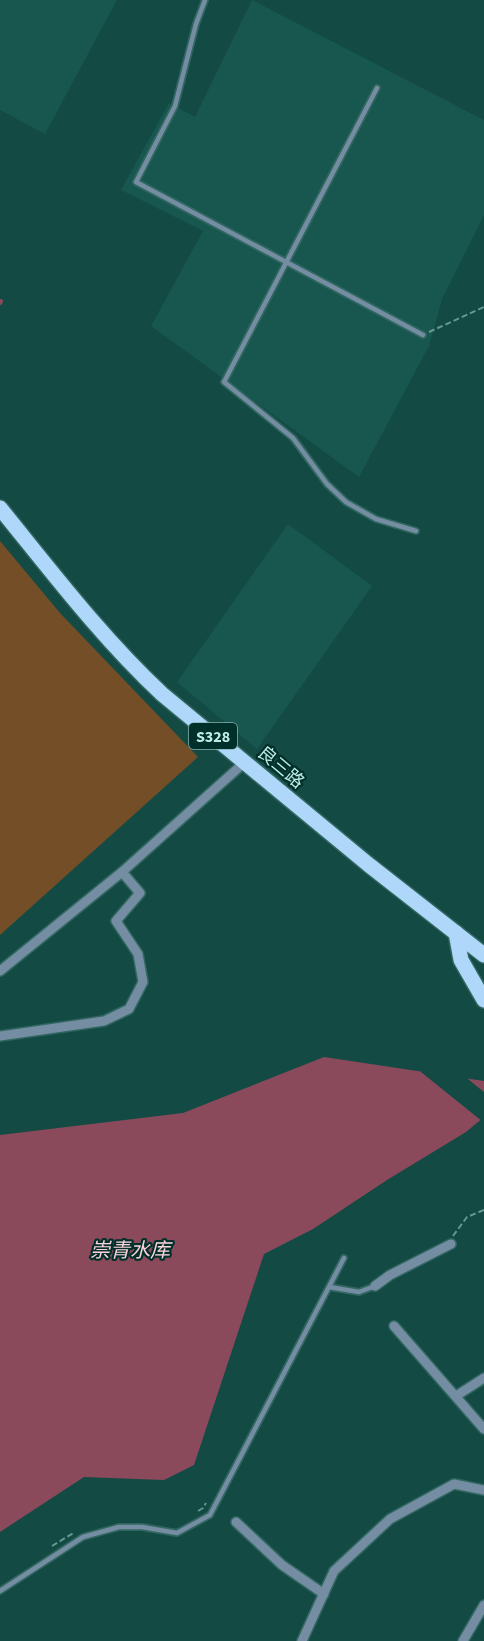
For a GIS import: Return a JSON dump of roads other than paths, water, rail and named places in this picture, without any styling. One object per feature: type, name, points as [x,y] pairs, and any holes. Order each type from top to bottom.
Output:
[{"type":"main road","name":"良三路","points":[[0,508],[107,638],[133,666],[186,714],[369,865],[484,955]]},
{"type":"main road","points":[[456,933],[461,960],[484,999]]},
{"type":"street","points":[[0,971],[122,872],[245,762]]},
{"type":"street","points":[[0,1036],[104,1021],[129,1009],[143,982],[138,954],[116,921],[140,893],[122,872]]},
{"type":"street","points":[[375,1286],[390,1275],[451,1244]]},
{"type":"street","points":[[394,1326],[484,1428]]},
{"type":"street","points":[[456,1395],[484,1378]]},
{"type":"street","points":[[302,1641],[334,1571],[390,1519],[454,1484],[484,1490]]},
{"type":"street","points":[[236,1522],[282,1565],[324,1594]]},
{"type":"street","points":[[463,1641],[484,1605]]},
{"type":"lane","points":[[205,0],[196,24],[175,106],[136,182],[423,335]]},
{"type":"lane","points":[[377,88],[224,382],[292,438],[327,484],[346,502],[376,519],[416,531]]},
{"type":"lane","points":[[0,1591],[83,1537],[119,1527],[142,1527],[177,1533],[210,1515],[344,1258]]},
{"type":"lane","points":[[329,1287],[359,1292],[375,1286]]},
{"type":"water","name":"崇青水库","points":[[324,1057],[484,1081],[484,1117],[466,1132],[313,1229],[264,1254],[194,1465],[164,1480],[84,1477],[0,1532],[0,1135],[183,1113]]}]
